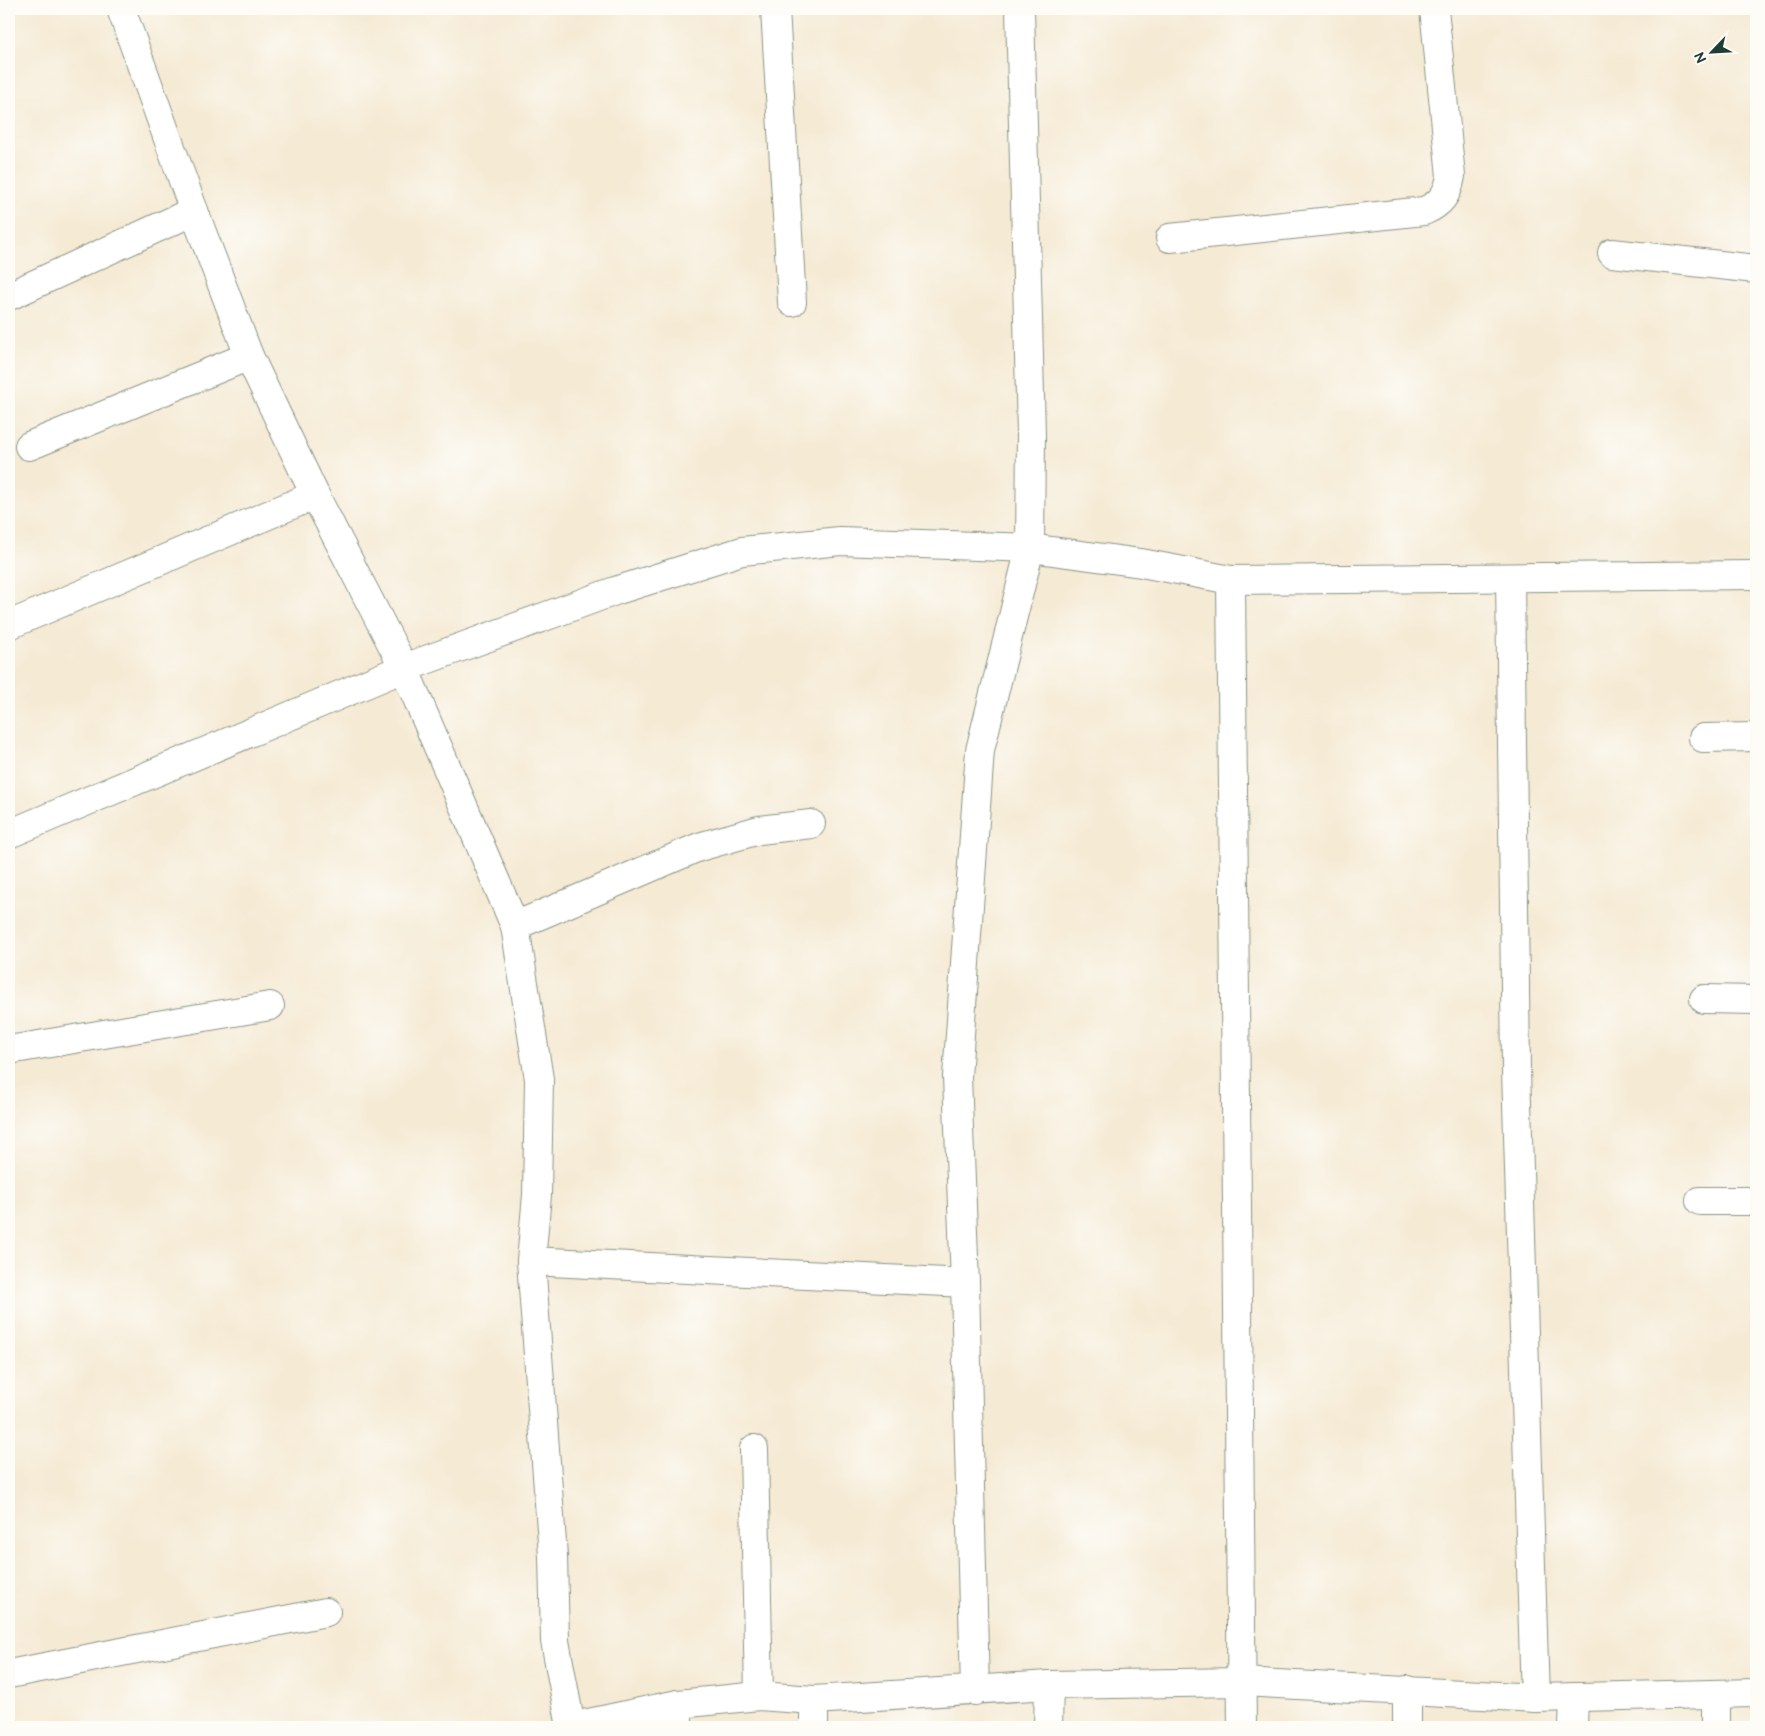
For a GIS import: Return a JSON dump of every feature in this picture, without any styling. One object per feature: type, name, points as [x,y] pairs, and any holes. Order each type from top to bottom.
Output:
[{"type":"street","points":[[121,9],[194,211],[250,356],[315,495],[404,668],[515,926],[539,1079],[536,1195],[531,1261],[553,1556],[555,1641],[570,1727],[678,1716],[759,1696],[814,1700],[1049,1685],[1243,1682],[1535,1698],[1756,1693]]},
{"type":"street","points":[[775,9],[792,302]]},
{"type":"street","points":[[974,1691],[965,1283],[957,1077],[980,750],[1030,548],[1031,434],[1020,9]]},
{"type":"street","points":[[1170,238],[1424,211],[1435,206],[1444,198],[1451,176],[1434,9]]},
{"type":"street","points":[[9,296],[194,211]]},
{"type":"street","points":[[1612,253],[1756,269]]},
{"type":"street","points":[[29,446],[250,356]]},
{"type":"street","points":[[9,625],[315,495]]},
{"type":"street","points":[[9,834],[404,668],[615,591],[742,551],[840,541],[1030,548],[1141,563],[1231,580],[1756,575]]},
{"type":"street","points":[[1510,578],[1516,1070],[1535,1698]]},
{"type":"street","points":[[1231,580],[1242,1727]]},
{"type":"street","points":[[1703,738],[1756,737]]},
{"type":"street","points":[[515,926],[700,847],[759,830],[811,824]]},
{"type":"street","points":[[1704,999],[1756,1000]]},
{"type":"street","points":[[9,1050],[270,1006]]},
{"type":"street","points":[[1700,1201],[1756,1202]]},
{"type":"street","points":[[531,1261],[965,1283]]},
{"type":"street","points":[[754,1449],[759,1696]]},
{"type":"street","points":[[9,1674],[326,1612]]},
{"type":"street","points":[[1048,1727],[1049,1685]]},
{"type":"street","points":[[1407,1690],[1407,1727]]},
{"type":"street","points":[[1716,1695],[1716,1727]]},
{"type":"street","points":[[1573,1727],[1574,1697]]},
{"type":"street","points":[[814,1700],[814,1727]]}]
